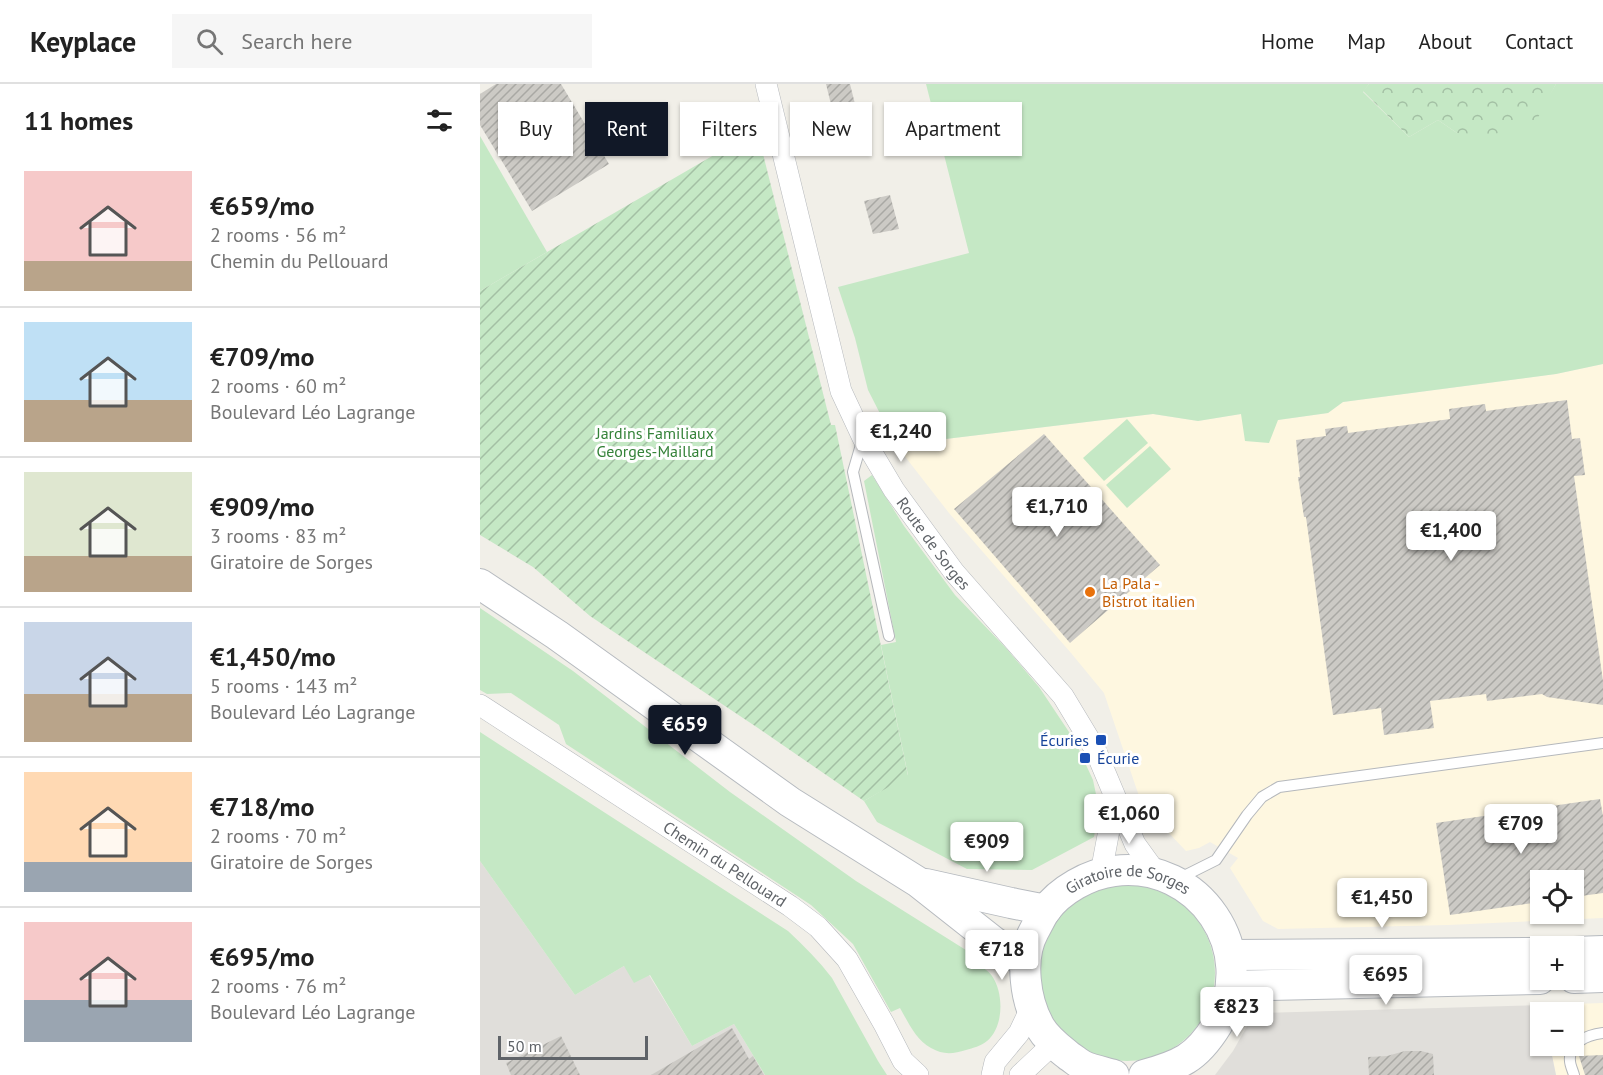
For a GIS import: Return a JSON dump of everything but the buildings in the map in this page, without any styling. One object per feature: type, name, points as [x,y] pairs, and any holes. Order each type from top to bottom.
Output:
[{"type":"main road","points":[[480,584],[557,635],[790,802],[918,882],[994,942],[1025,962]]},
{"type":"main road","name":"Giratoire de Sorges","points":[[1114,1075],[1082,1065],[1053,1044],[1040,1027],[1031,1008],[1026,986],[1025,962],[1032,934],[1046,910],[1071,886],[1101,873],[1129,869],[1166,877],[1201,899],[1220,924],[1231,955],[1231,986],[1224,1013],[1209,1038],[1188,1066],[1144,1075]]},
{"type":"main road","points":[[918,882],[1046,910]]},
{"type":"main road","points":[[1584,952],[1603,951]]},
{"type":"main road","points":[[1231,955],[1530,953]]},
{"type":"main road","points":[[1584,978],[1603,977]]},
{"type":"main road","points":[[1231,986],[1530,979]]},
{"type":"street","name":"Route de Sorges","points":[[766,84],[841,390],[863,438],[894,490],[954,572],[1064,696],[1095,749],[1135,844],[1166,877]]},
{"type":"street","name":"Chemin du Pellouard","points":[[480,705],[790,906],[818,927],[847,959],[903,1061],[918,1075]]},
{"type":"street","points":[[1101,873],[1115,797]]},
{"type":"street","points":[[992,1075],[995,1062],[1019,1033],[1031,1008]]},
{"type":"street","points":[[1020,1075],[1053,1044]]},
{"type":"lane","points":[[863,438],[853,472],[889,636]]},
{"type":"lane","points":[[1166,877],[1216,860],[1246,815],[1262,797],[1279,787],[1603,743]]},
{"type":"lane","points":[[1574,1075],[1570,1060],[1573,1048],[1580,1040],[1593,1034],[1603,1033]]},
{"type":"shaded area","points":[[1603,364],[1603,918],[1584,919],[1584,870],[1530,870],[1530,921],[1278,929],[1263,921],[1230,868],[1238,858],[1210,842],[1186,851],[1142,805],[1104,693],[949,513],[896,445],[1153,414],[1198,421],[1241,414],[1278,420],[1328,413],[1343,402],[1556,374]]},
{"type":"shaded area","points":[[480,861],[575,995],[624,966],[649,975],[692,1046],[734,1024],[765,1075],[480,1075]]},
{"type":"shaded area","points":[[1603,1003],[1603,1075],[1556,1075],[1552,1056],[1584,1056],[1584,1004]]},
{"type":"shaded area","points":[[1530,1005],[1530,1056],[1552,1056],[1556,1075],[1215,1075],[1233,1051],[1251,1019],[1260,1013]]},
{"type":"green space","points":[[926,84],[1369,84],[1363,92],[1409,137],[1438,120],[1457,133],[1550,94],[1556,84],[1603,84],[1603,364],[1556,374],[1343,402],[1328,413],[1278,420],[1269,443],[1245,441],[1241,414],[1198,421],[1153,414],[896,445],[868,390],[855,338],[838,287],[969,253],[944,156],[1022,156],[1022,102],[931,102]]},
{"type":"green space","points":[[1369,84],[1556,84],[1534,125],[1490,135],[1457,133],[1438,120],[1409,137],[1363,91]]},
{"type":"green space","points":[[480,136],[547,252],[480,291]]},
{"type":"green space","name":"Jardins Familiaux Georges-Maillard","points":[[712,156],[764,156],[831,425],[835,425],[908,776],[864,801],[590,616],[533,567],[480,535],[480,291]]},
{"type":"green space","points":[[1127,419],[1148,443],[1104,481],[1083,458]]},
{"type":"green space","points":[[1150,446],[1171,469],[1127,508],[1106,485]]},
{"type":"green space","points":[[872,475],[904,526],[955,595],[1006,648],[1039,687],[1075,741],[1093,780],[1097,799],[1094,837],[1032,870],[967,869],[877,822],[864,801],[908,775],[881,645],[896,642],[864,481]]},
{"type":"green space","points":[[480,608],[573,671],[730,792],[856,881],[977,957],[974,962],[990,974],[999,991],[999,1019],[993,1035],[980,1046],[957,1052],[940,1052],[926,1045],[913,1030],[900,1008],[891,1012],[853,944],[811,905],[566,744],[559,725],[511,693],[487,694],[480,690]]},
{"type":"green space","points":[[480,732],[788,931],[832,978],[887,1075],[765,1075],[734,1024],[692,1046],[650,975],[634,983],[624,966],[575,995],[480,861]]},
{"type":"green space","points":[[1127,885],[1161,892],[1176,900],[1189,911],[1200,924],[1208,939],[1215,973],[1208,1007],[1200,1022],[1189,1035],[1176,1046],[1161,1054],[1127,1061],[1093,1054],[1078,1046],[1065,1035],[1054,1022],[1046,1007],[1039,973],[1046,939],[1054,924],[1065,911],[1078,900],[1093,892]]},
{"type":"place","name":"La Pala - Bistrot italien","points":[[1090,592]]},
{"type":"place","name":"Écuries","points":[[1101,740]]},
{"type":"place","name":"Écurie","points":[[1085,758]]}]
